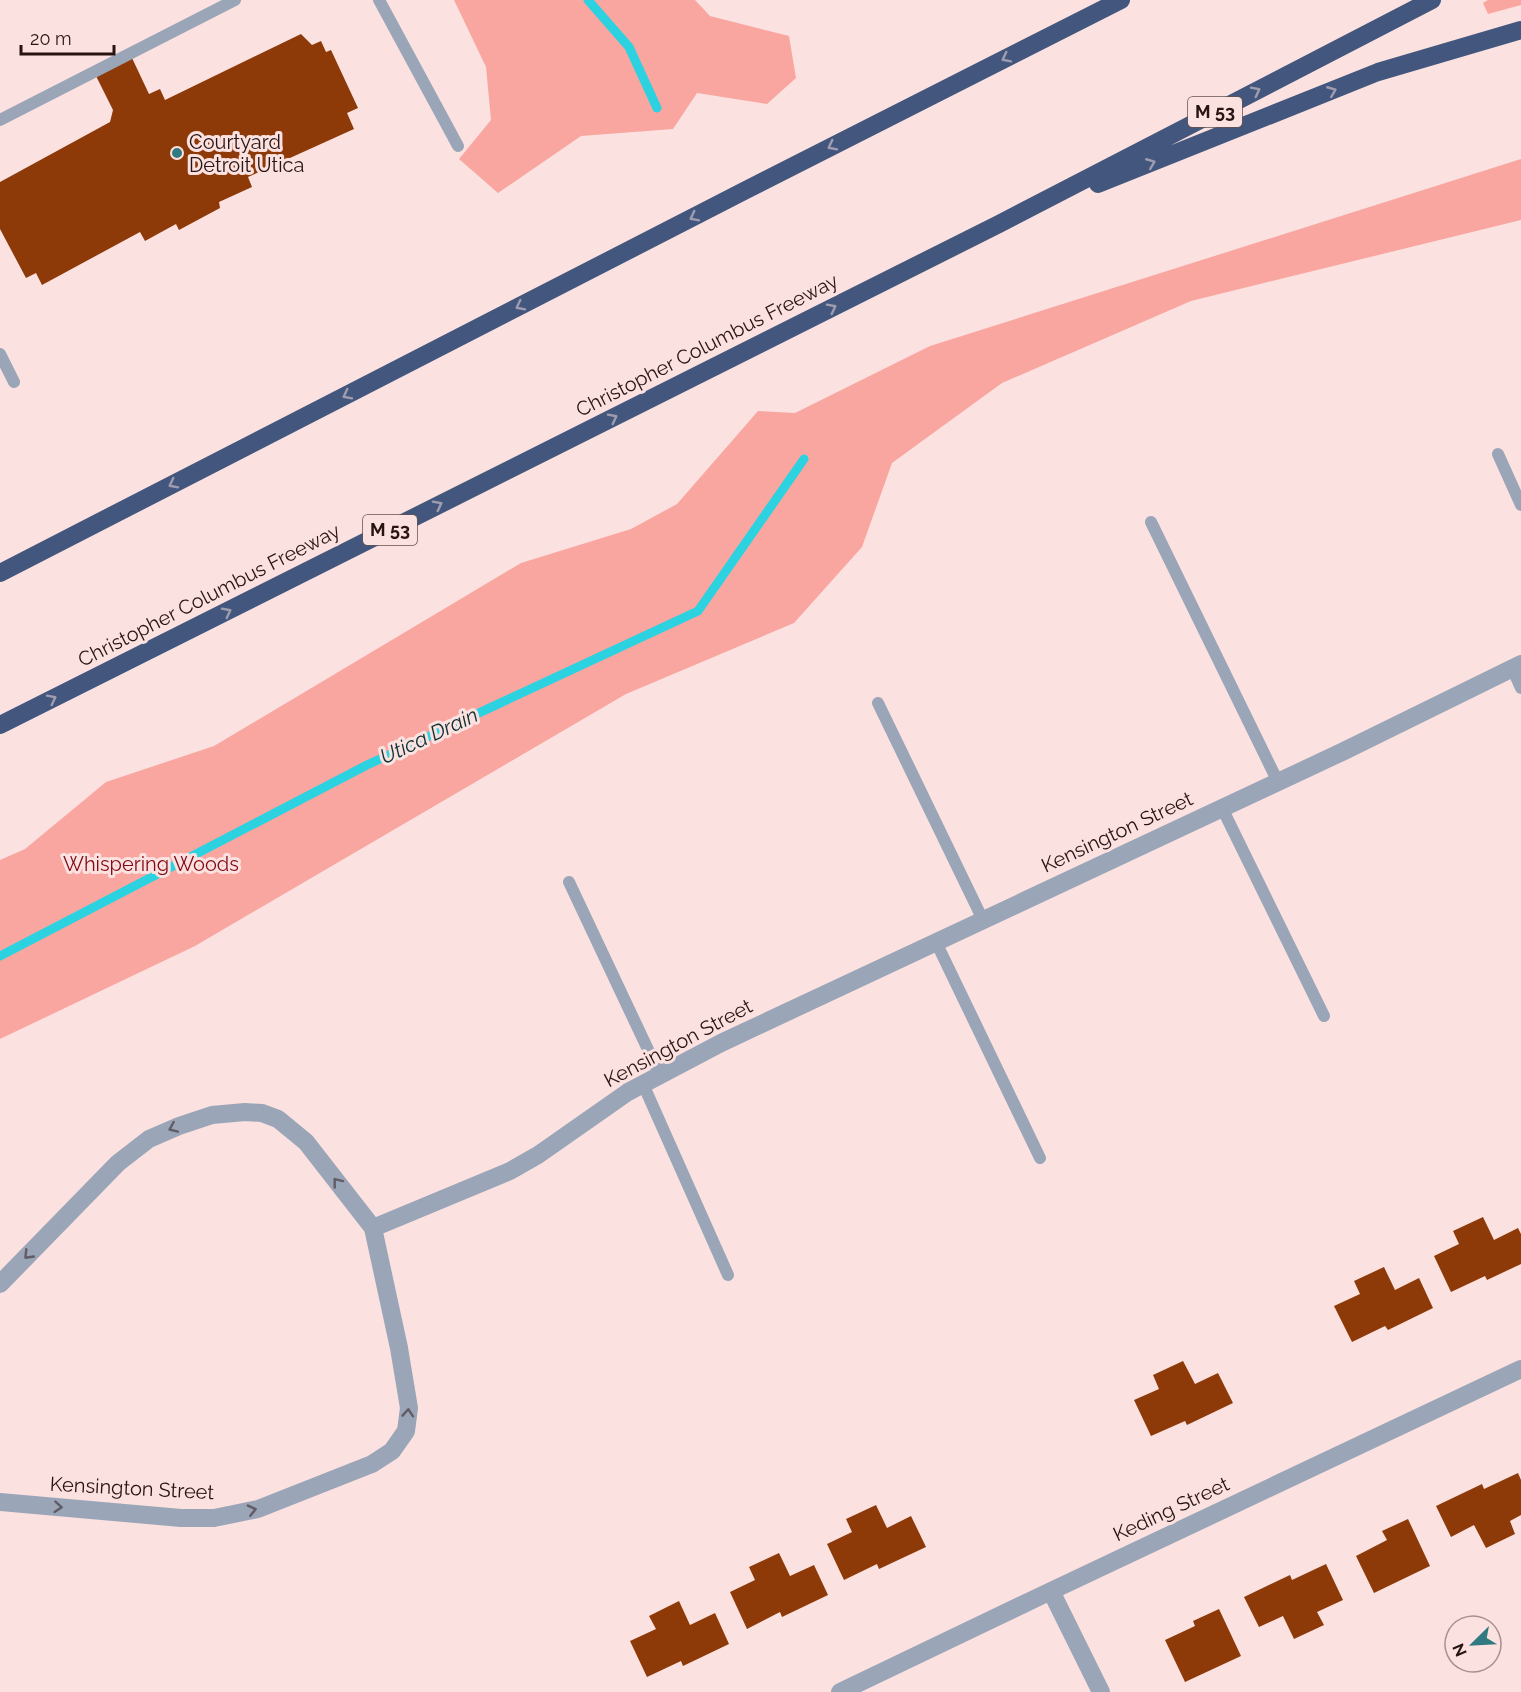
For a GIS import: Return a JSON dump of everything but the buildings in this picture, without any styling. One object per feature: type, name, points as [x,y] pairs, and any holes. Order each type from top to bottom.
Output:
[{"type":"highway","points":[[1058,32],[1108,0]]},
{"type":"highway","points":[[0,573],[1121,0]]},
{"type":"highway","name":"Christopher Columbus Freeway","points":[[0,725],[999,224],[1432,0]]},
{"type":"highway","points":[[999,224],[1378,72],[1521,30]]},
{"type":"street","name":"Kensington Street","points":[[0,1502],[182,1518],[214,1518],[258,1509],[372,1464],[392,1451],[406,1431],[409,1408],[399,1348],[373,1228],[510,1171],[538,1155],[628,1092],[721,1043],[1278,782],[1516,666]]},
{"type":"street","points":[[0,1284],[118,1163],[149,1139],[212,1115],[262,1113],[278,1119],[306,1142],[373,1228]]},
{"type":"street","name":"Keding Street","points":[[840,1692],[1521,1369]]},
{"type":"street","points":[[1051,1591],[1101,1692]]},
{"type":"lane","points":[[0,120],[235,0]]},
{"type":"lane","points":[[379,0],[458,146]]},
{"type":"lane","points":[[0,354],[14,382]]},
{"type":"lane","points":[[1498,454],[1521,505]]},
{"type":"lane","points":[[1151,522],[1278,782]]},
{"type":"lane","points":[[1516,666],[1521,688]]},
{"type":"lane","points":[[878,703],[983,920]]},
{"type":"lane","points":[[1222,808],[1324,1016]]},
{"type":"lane","points":[[568,882],[660,1075]]},
{"type":"lane","points":[[936,942],[1040,1158]]},
{"type":"lane","points":[[643,1084],[728,1275]]},
{"type":"green space","points":[[454,0],[695,0],[710,16],[789,36],[796,78],[767,104],[697,93],[673,129],[581,136],[498,193],[459,159],[491,120],[486,67]]},
{"type":"green space","points":[[1488,0],[1521,0],[1521,5],[1488,14],[1483,3]]},
{"type":"green space","name":"Whispering Woods","points":[[1521,159],[1521,220],[1191,301],[1002,383],[892,463],[862,547],[794,623],[626,694],[195,946],[0,1039],[0,860],[25,849],[106,782],[214,746],[521,563],[631,529],[677,504],[758,411],[795,413],[930,346]]},
{"type":"waterway","name":"Utica Drain","points":[[588,0],[629,47],[657,108]]},
{"type":"waterway","name":"Utica Drain","points":[[0,956],[367,765],[698,611],[804,459]]},
{"type":"place","name":"Courtyard Detroit Utica","points":[[177,153]]}]
